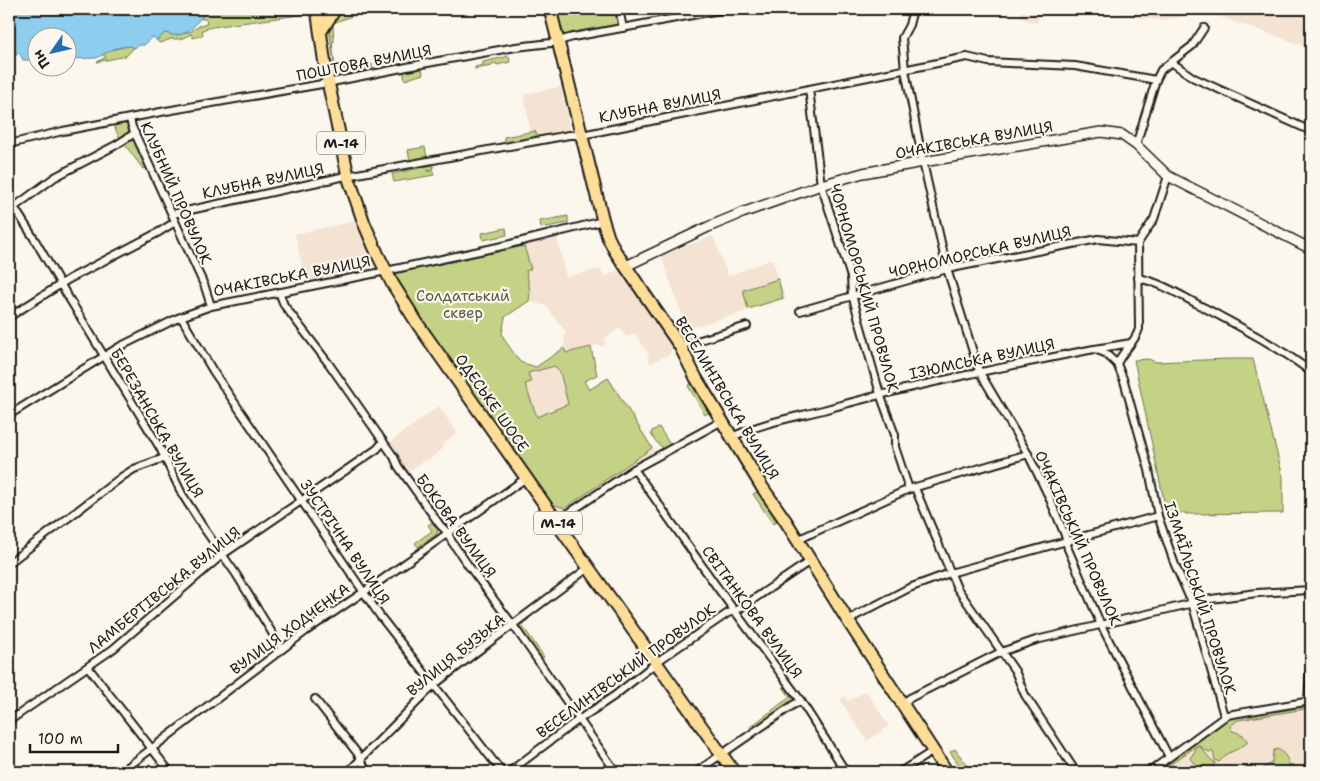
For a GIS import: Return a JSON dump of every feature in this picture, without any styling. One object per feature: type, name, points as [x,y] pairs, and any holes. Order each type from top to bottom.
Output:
[{"type":"highway","name":"ОДЕСЬКЕ ШОСЕ","points":[[317,9],[328,83],[348,176],[364,223],[386,271],[419,326],[557,521],[561,530],[734,772]]},
{"type":"highway","points":[[321,31],[335,9]]},
{"type":"highway","name":"ВЕСЕЛИНІВСЬКА ВУЛИЦЯ","points":[[550,9],[603,221],[611,242],[680,346],[696,378],[848,622],[947,772]]},
{"type":"street","points":[[619,9],[623,28]]},
{"type":"street","name":"ПОШТОВА ВУЛИЦЯ","points":[[9,144],[63,131],[516,47],[559,42],[573,37],[725,9]]},
{"type":"street","name":"ОЧАКІВСЬКИЙ ПРОВУЛОК","points":[[913,9],[909,25],[902,38],[905,70],[947,269],[979,371],[1028,454],[1048,495],[1068,549],[1101,625],[1169,757]]},
{"type":"street","points":[[1136,145],[1156,80],[1161,70],[1192,46],[1204,28]]},
{"type":"street","name":"КЛУБНА ВУЛИЦЯ","points":[[172,214],[348,176],[552,138],[582,135],[967,57],[988,62],[1075,66],[1156,80]]},
{"type":"street","points":[[1171,62],[1194,78],[1311,131]]},
{"type":"street","name":"ЧОРНОМОРСЬКИЙ ПРОВУЛОК","points":[[809,89],[821,186],[851,277],[852,295],[880,394],[895,435],[895,447],[957,588],[1015,671],[1025,695],[1076,772]]},
{"type":"street","name":"КЛУБНИЙ ПРОВУЛОК","points":[[130,119],[205,286],[211,306]]},
{"type":"street","name":"ОЧАКІВСЬКА ВУЛИЦЯ","points":[[626,266],[708,227],[821,186],[863,173],[1101,132],[1122,135],[1136,145],[1168,176],[1311,249]]},
{"type":"street","points":[[11,209],[54,178],[135,133]]},
{"type":"street","points":[[1094,349],[1105,353],[1117,364],[1139,329],[1138,243],[1151,225],[1168,176]]},
{"type":"street","name":"БЕРЕЗАНСЬКА ВУЛИЦЯ","points":[[11,209],[61,284],[164,458],[182,494],[236,574],[282,649]]},
{"type":"street","name":"ОЧАКІВСЬКА ВУЛИЦЯ","points":[[9,416],[104,356],[181,317],[211,306],[498,247],[603,221]]},
{"type":"street","points":[[9,317],[61,284],[175,222]]},
{"type":"street","name":"ЧОРНОМОРСЬКА ВУЛИЦЯ","points":[[800,310],[947,269],[1098,239],[1138,243]]},
{"type":"street","points":[[1138,278],[1174,291],[1259,337],[1284,351],[1311,372]]},
{"type":"street","name":"БОКОВА ВУЛИЦЯ","points":[[279,292],[284,305],[329,364],[398,466],[448,533],[452,542],[616,772]]},
{"type":"street","name":"ЗУСТРІЧНА ВУЛИЦЯ","points":[[181,317],[213,371],[380,616],[502,772]]},
{"type":"street","points":[[680,346],[746,326]]},
{"type":"street","name":"ІЗЮМСЬКА ВУЛИЦЯ","points":[[732,436],[764,424],[880,394],[979,371],[1131,343]]},
{"type":"street","name":"ІЗМАЇЛЬСЬКИЙ ПРОВУЛОК","points":[[1117,364],[1124,381],[1149,470],[1158,516],[1177,571],[1192,603],[1224,716]]},
{"type":"street","points":[[557,521],[634,469],[722,420]]},
{"type":"street","name":"ЛАМБЕРТІВСЬКА ВУЛИЦЯ","points":[[9,721],[88,667],[134,632],[222,555],[377,449],[383,442]]},
{"type":"street","points":[[797,540],[912,488],[1028,454]]},
{"type":"street","points":[[9,564],[130,471],[164,458]]},
{"type":"street","name":"СВІТАНКОВА ВУЛИЦЯ","points":[[634,469],[670,522],[801,701],[846,772]]},
{"type":"street","name":"ВУЛИЦЯ ХОДЧЕНКА","points":[[122,772],[282,649],[526,478]]},
{"type":"street","points":[[848,622],[857,615],[909,588],[950,572],[1158,516]]},
{"type":"street","name":"ВЕСЕЛИНІВСЬКИЙ ПРОВУЛОК","points":[[509,772],[656,663],[728,613],[736,611],[810,561]]},
{"type":"street","name":"ВУЛИЦЯ БУЗЬКА","points":[[348,772],[434,685],[588,568]]},
{"type":"street","points":[[902,704],[910,698],[1001,652],[1036,640],[1192,603],[1257,593],[1311,590]]},
{"type":"street","points":[[1149,772],[1224,716],[1310,702],[1311,657]]},
{"type":"street","points":[[88,667],[170,772]]},
{"type":"street","points":[[315,699],[361,758],[366,772]]},
{"type":"street","points":[[696,772],[801,701]]},
{"type":"street","points":[[900,772],[933,751]]},
{"type":"shaded area","points":[[1021,9],[1041,9],[1037,23],[1020,18]]},
{"type":"shaded area","points":[[1082,9],[1185,9],[1183,17],[1161,20],[1140,18],[1130,14],[1092,12]]},
{"type":"shaded area","points":[[1206,9],[1311,9],[1311,48],[1212,14]]},
{"type":"shaded area","points":[[561,87],[570,128],[567,132],[532,138],[524,94]]},
{"type":"shaded area","points":[[359,220],[378,267],[376,270],[306,284],[295,234]]},
{"type":"shaded area","points":[[713,236],[728,276],[772,259],[786,299],[687,329],[661,255]]},
{"type":"shaded area","points":[[557,237],[566,277],[600,269],[605,277],[617,270],[621,272],[671,346],[672,349],[669,355],[650,363],[647,356],[649,354],[634,333],[626,337],[620,328],[604,339],[606,344],[601,347],[600,345],[566,353],[564,348],[565,331],[546,306],[529,301],[530,291],[526,271],[527,257],[524,246]]},
{"type":"shaded area","points":[[555,366],[560,371],[567,398],[589,390],[609,377],[654,449],[650,455],[558,514],[503,438],[537,418],[525,384],[528,373]]},
{"type":"shaded area","points":[[439,406],[457,433],[442,445],[443,448],[439,452],[428,460],[427,458],[407,473],[391,450],[390,442]]},
{"type":"shaded area","points":[[866,691],[889,726],[866,742],[867,740],[840,700],[845,696],[848,701]]},
{"type":"shaded area","points":[[1311,708],[1311,772],[1159,772],[1230,721]]},
{"type":"green space","points":[[206,9],[314,9],[314,13],[212,27],[202,30],[203,35],[193,38],[191,34],[181,39],[171,39],[160,43],[156,40],[164,33],[177,35],[190,32],[199,26],[207,24],[206,19],[201,19]]},
{"type":"green space","points":[[341,9],[371,9],[333,23],[334,42],[332,42],[335,69],[329,28]]},
{"type":"green space","points":[[554,9],[618,9],[620,19],[616,25],[611,27],[566,36],[560,30]]},
{"type":"green space","points":[[129,46],[134,48],[126,56],[97,62],[106,57],[103,55],[110,50]]},
{"type":"green space","points":[[509,56],[510,62],[497,65],[496,63],[492,64],[492,66],[475,69],[475,67],[483,65],[483,62]]},
{"type":"green space","points":[[372,64],[370,71],[339,78],[336,77],[335,69]]},
{"type":"green space","points":[[422,67],[423,74],[405,80],[403,70]]},
{"type":"green space","points":[[122,123],[130,129],[129,133],[120,139],[113,124]]},
{"type":"green space","points":[[535,131],[537,135],[532,138],[505,143],[504,137]]},
{"type":"green space","points":[[130,140],[136,141],[149,167],[143,169],[126,146],[125,142]]},
{"type":"green space","points":[[425,147],[427,158],[410,161],[408,150]]},
{"type":"green space","points":[[433,165],[434,169],[427,171],[433,171],[434,175],[394,182],[392,174]]},
{"type":"green space","points":[[568,216],[568,223],[541,228],[540,221]]},
{"type":"green space","points":[[506,228],[507,235],[483,240],[482,233]]},
{"type":"green space","name":"Солдатський сквер","points":[[524,246],[531,269],[526,271],[530,291],[529,301],[505,317],[502,334],[506,342],[520,362],[536,367],[564,348],[566,353],[591,347],[597,375],[584,381],[589,390],[608,378],[652,448],[565,508],[552,504],[441,351],[393,275]],"holes":[[[555,366],[560,372],[568,404],[537,417],[525,384],[531,382],[528,373]]]},
{"type":"green space","points":[[778,279],[783,298],[748,309],[743,290]]},
{"type":"green space","points":[[1148,359],[1156,362],[1253,359],[1283,477],[1283,513],[1186,513],[1167,515],[1134,360]]},
{"type":"green space","points":[[692,383],[710,412],[705,415],[688,386]]},
{"type":"green space","points":[[659,427],[671,446],[702,429],[672,447],[665,448],[659,445],[651,434],[652,431]]},
{"type":"green space","points":[[758,491],[777,522],[773,524],[753,494]]},
{"type":"green space","points":[[434,521],[438,525],[437,534],[418,547],[415,543],[432,531],[428,525]]},
{"type":"green space","points":[[527,617],[529,619],[522,625],[544,657],[539,660],[518,624]]},
{"type":"green space","points":[[783,687],[787,688],[793,700],[753,730],[750,727],[790,697]]},
{"type":"green space","points":[[1311,703],[1311,708],[1238,720],[1230,726],[1231,730],[1243,735],[1248,742],[1227,754],[1219,762],[1215,760],[1213,752],[1209,752],[1198,745],[1159,772],[1153,772],[1227,717]]},
{"type":"green space","points":[[1198,746],[1215,762],[1207,771],[1197,772],[1190,758],[1195,751],[1195,747]]},
{"type":"green space","points":[[955,749],[972,772],[964,772],[950,752]]},
{"type":"green space","points":[[1277,749],[1287,759],[1289,766],[1287,772],[1259,772],[1272,762],[1273,751]]},
{"type":"water","points":[[9,9],[206,9],[194,26],[182,34],[165,33],[157,40],[153,37],[144,45],[134,48],[129,46],[116,48],[96,58],[78,59],[78,28],[28,28],[28,60],[23,60],[17,52],[16,56],[9,60]]}]
